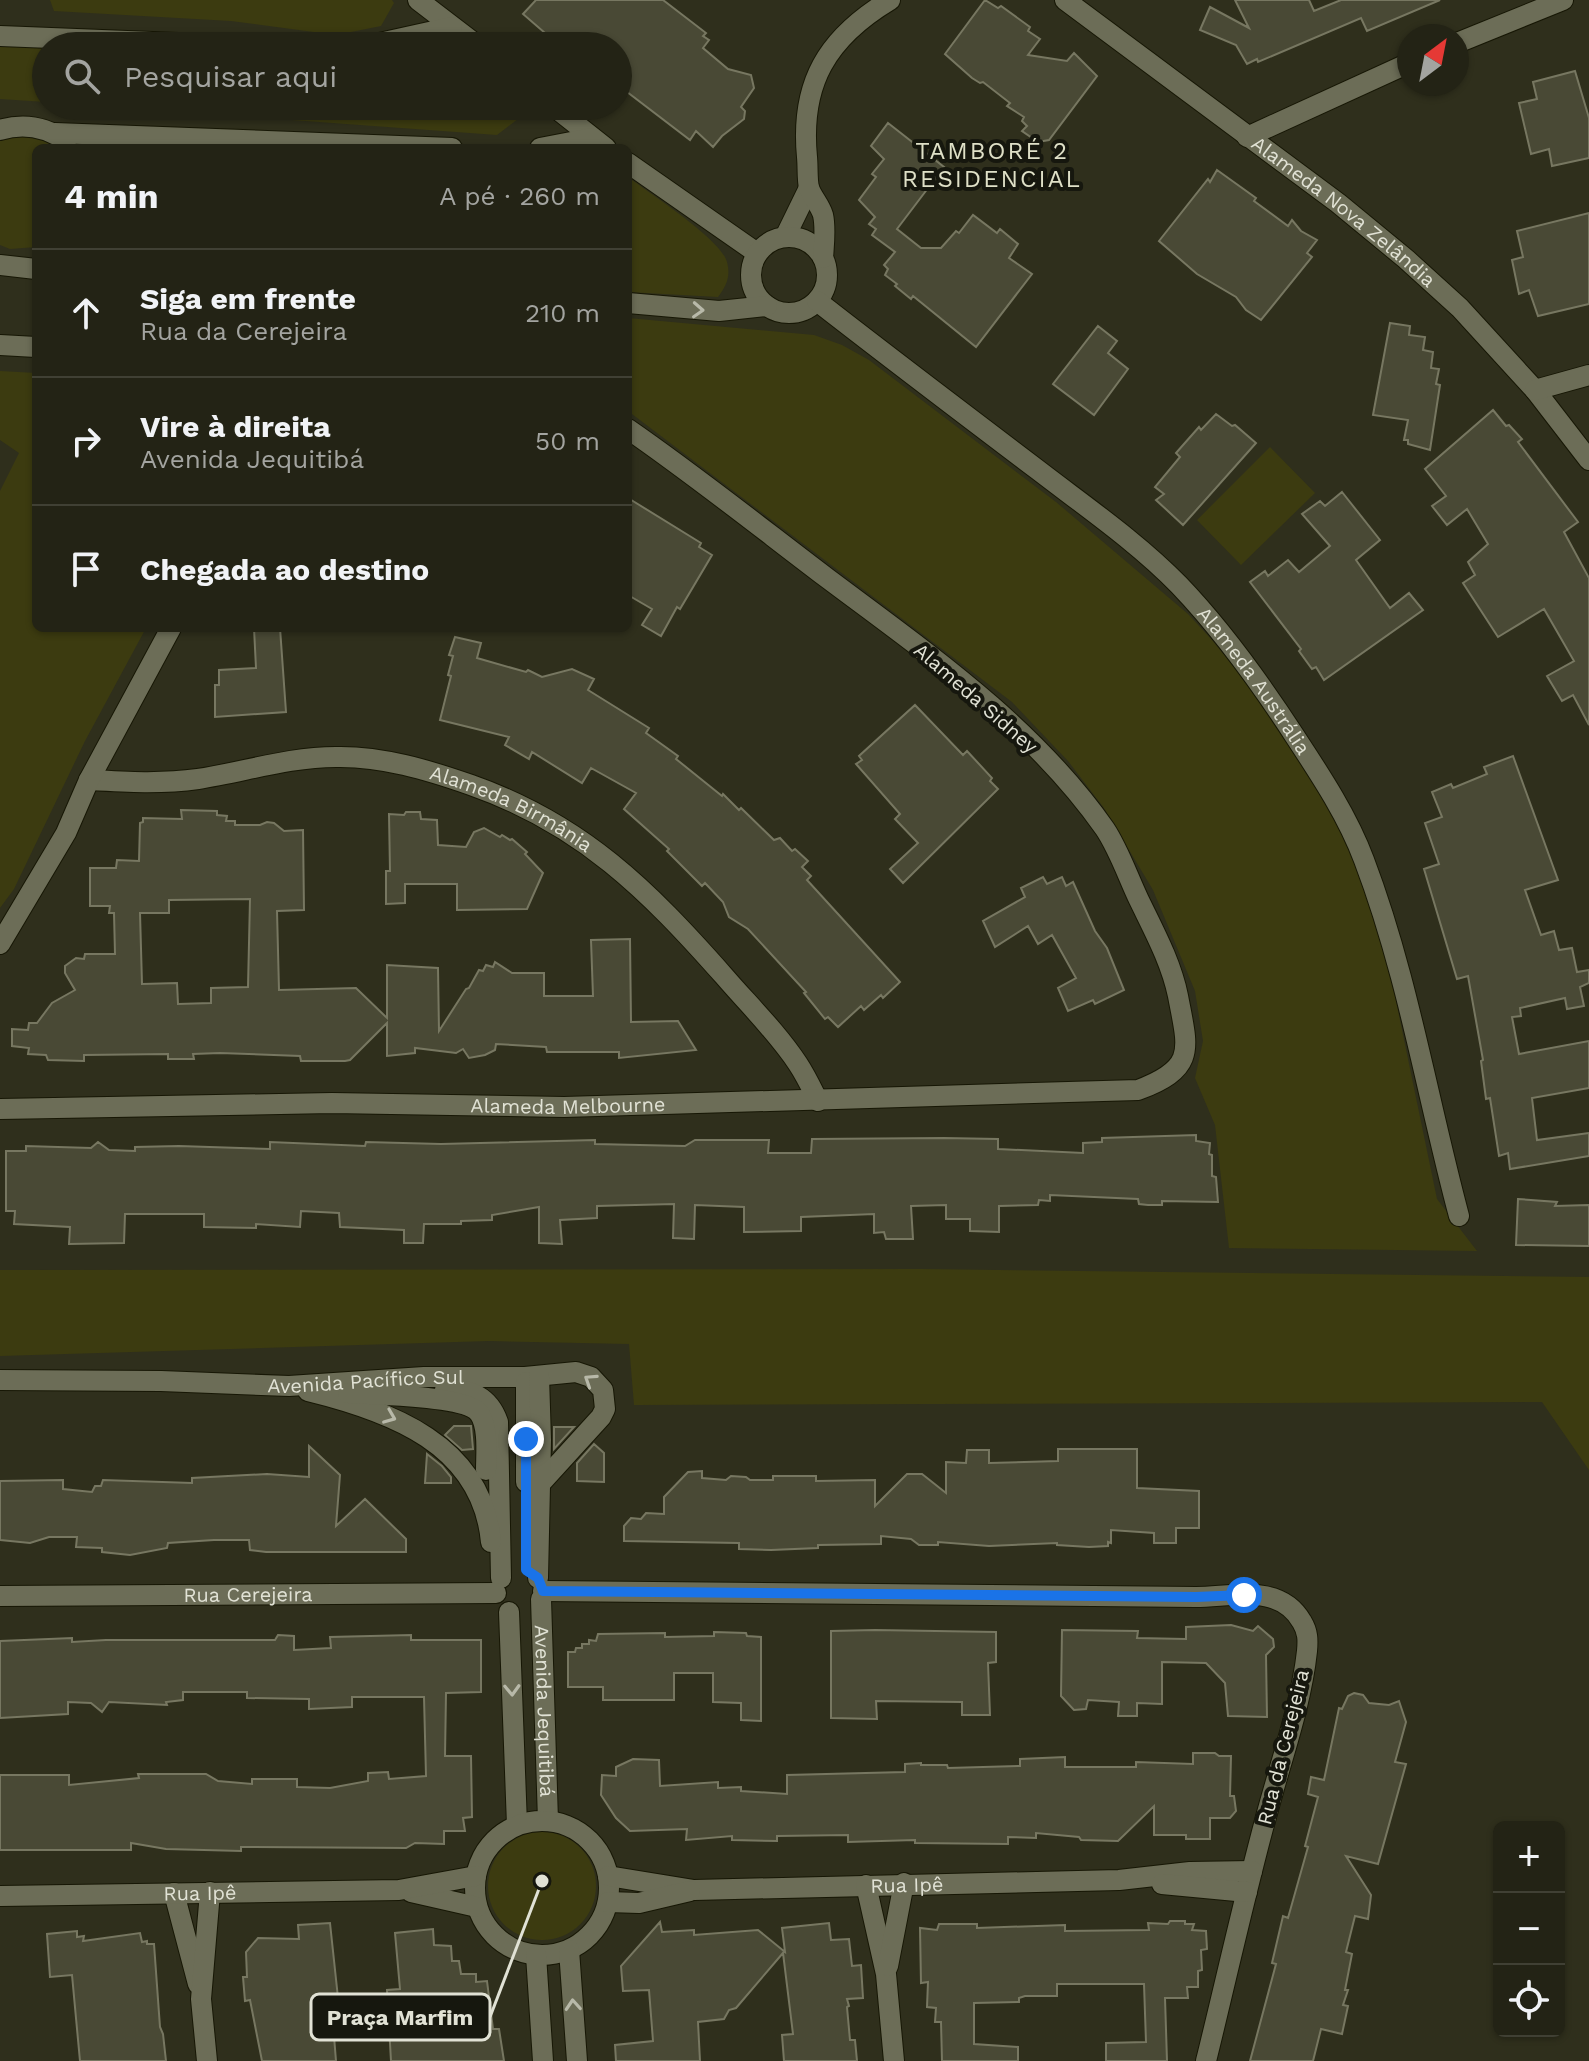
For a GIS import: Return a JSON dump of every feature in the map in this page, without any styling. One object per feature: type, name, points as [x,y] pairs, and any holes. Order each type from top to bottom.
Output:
[{"type":"street","points":[[418,0],[459,32]]},
{"type":"street","points":[[632,303],[719,311],[767,306],[787,313],[798,312],[817,301],[827,281],[827,269],[823,258],[823,217],[809,188],[806,107],[825,59],[855,23],[890,0]]},
{"type":"street","name":"Alameda Nova Zelândia","points":[[1065,0],[1338,203],[1406,259],[1460,308],[1535,390],[1589,460]]},
{"type":"street","points":[[1469,38],[1563,0]]},
{"type":"street","points":[[429,32],[452,27]]},
{"type":"street","points":[[0,36],[32,37]]},
{"type":"street","points":[[1247,137],[1397,68]]},
{"type":"street","points":[[570,120],[599,143]]},
{"type":"street","points":[[4,127],[32,126],[55,133],[346,144]]},
{"type":"street","points":[[55,133],[70,144]]},
{"type":"street","points":[[632,166],[757,253]]},
{"type":"street","points":[[785,237],[809,188]]},
{"type":"street","points":[[767,306],[752,282],[751,272],[757,253],[774,240],[785,237],[803,239],[823,258]]},
{"type":"street","points":[[0,265],[32,269]]},
{"type":"street","name":"Alameda Austrália","points":[[817,301],[1112,527],[1176,582],[1214,623],[1260,682],[1321,776],[1363,856],[1392,942],[1418,1037],[1439,1142],[1459,1216]]},
{"type":"street","points":[[0,345],[32,347]]},
{"type":"street","points":[[1535,390],[1589,375]]},
{"type":"street","name":"Alameda Sidney","points":[[632,432],[949,670],[1023,733],[1107,831],[1157,935],[1175,985],[1186,1033],[1185,1053],[1178,1067],[1161,1081],[1138,1090]]},
{"type":"street","points":[[0,944],[66,833],[89,780],[169,632]]},
{"type":"street","name":"Alameda Birmânia","points":[[89,780],[142,783],[197,779],[299,760],[336,757],[380,760],[417,768],[500,794],[553,821],[614,864],[665,913],[797,1063],[818,1101]]},
{"type":"street","name":"Alameda Melbourne","points":[[0,1109],[332,1103],[564,1107],[1138,1090]]},
{"type":"street","name":"Avenida Pacífico Sul","points":[[0,1380],[289,1386],[424,1377],[532,1376],[576,1372],[591,1377],[603,1390],[605,1409],[595,1426],[539,1485]]},
{"type":"street","name":"Avenida Jequitibá","points":[[532,1376],[541,1440],[537,1584]]},
{"type":"street","name":"Avenida Jequitibá","points":[[532,1376],[537,1584],[548,1821]]},
{"type":"street","points":[[289,1386],[354,1402],[402,1422],[431,1439],[463,1467],[478,1494],[490,1528]]},
{"type":"street","points":[[289,1386],[388,1397],[433,1398],[458,1402],[478,1411],[484,1437],[490,1528],[498,1585],[503,1607],[509,1612],[524,1614],[538,1606],[537,1584],[512,1570],[498,1585]]},
{"type":"street","points":[[289,1386],[464,1389],[487,1402],[498,1422],[498,1585]]},
{"type":"street","name":"Rua da Cerejeira","points":[[537,1584],[1196,1597],[1257,1594],[1278,1599],[1302,1621],[1307,1634],[1307,1653],[1206,2061]]},
{"type":"street","name":"Rua Cerejeira","points":[[0,1596],[498,1585]]},
{"type":"street","name":"Avenida Jequitibá","points":[[509,1612],[517,1825]]},
{"type":"street","points":[[548,1821],[581,1833],[594,1845],[608,1876],[608,1902],[594,1930],[569,1950],[536,1955],[517,1950],[499,1940],[486,1925],[477,1907],[476,1876],[485,1851],[505,1832],[517,1825],[548,1821]]},
{"type":"street","name":"Rua Ipê","points":[[608,1876],[694,1890],[1119,1880],[1190,1872],[1252,1871]]},
{"type":"street","name":"Rua Ipê","points":[[0,1896],[399,1890],[476,1876]]},
{"type":"street","name":"Rua Ipê","points":[[1119,1880],[1247,1892]]},
{"type":"street","points":[[886,1974],[904,1883]]},
{"type":"street","points":[[866,1885],[886,1974],[894,2061]]},
{"type":"street","name":"Rua Ipê","points":[[399,1890],[477,1907]]},
{"type":"street","name":"Rua Ipê","points":[[608,1902],[639,1903],[694,1890]]},
{"type":"street","points":[[201,1999],[210,1892]]},
{"type":"street","points":[[174,1893],[201,1999],[207,2061]]},
{"type":"street","points":[[569,1950],[577,2061]]},
{"type":"street","points":[[536,1955],[543,2061]]},
{"type":"shaded area","points":[[50,0],[392,0],[394,3],[381,26],[351,32],[314,32],[231,21],[54,11]]},
{"type":"shaded area","points":[[0,45],[32,46],[32,101],[0,99]]},
{"type":"shaded area","points":[[291,120],[517,120],[497,135]]},
{"type":"shaded area","points":[[22,135],[40,138],[50,144],[32,144],[32,247],[10,249],[0,245],[0,140]]},
{"type":"shaded area","points":[[632,180],[699,229],[722,252],[727,262],[728,277],[718,297],[632,292]]},
{"type":"shaded area","points":[[632,318],[814,335],[842,345],[869,360],[1056,502],[1188,614],[1212,640],[1269,710],[1307,768],[1343,835],[1364,885],[1390,972],[1437,1199],[1477,1251],[1229,1248],[1215,1125],[1195,1078],[1203,1041],[1195,991],[1153,890],[1104,808],[1068,761],[1012,702],[632,414]]},
{"type":"shaded area","points":[[0,371],[32,373],[32,632],[144,632],[85,741],[14,889],[0,908],[0,491],[19,453],[0,440]]},
{"type":"shaded area","points":[[1270,447],[1315,493],[1241,565],[1197,520]]},
{"type":"shaded area","points":[[920,1269],[1589,1277],[1589,1470],[1542,1402],[634,1405],[629,1344],[489,1341],[0,1356],[0,1270]]},
{"type":"shaded area","points":[[542,1832],[563,1836],[581,1847],[592,1865],[596,1886],[592,1907],[581,1925],[563,1936],[542,1940],[521,1936],[503,1925],[492,1907],[488,1886],[492,1865],[503,1847],[521,1836]]},
{"type":"building","points":[[536,0],[663,0],[706,33],[703,36],[709,40],[703,48],[728,69],[751,75],[754,88],[741,107],[745,111],[744,119],[713,147],[696,131],[690,140],[632,96],[632,32],[544,32],[523,14]]},
{"type":"building","points":[[985,0],[998,8],[1001,6],[1030,27],[1028,31],[1040,39],[1028,55],[1067,61],[1074,53],[1097,76],[1049,140],[1038,142],[1022,131],[1027,126],[1022,121],[1024,117],[1007,106],[1010,103],[983,82],[972,78],[945,54]]},
{"type":"building","points":[[1235,0],[1309,0],[1314,11],[1341,0],[1440,0],[1367,31],[1361,18],[1247,64],[1236,45],[1200,30],[1210,7],[1249,28]]},
{"type":"building","points":[[1575,71],[1589,118],[1589,158],[1552,166],[1549,149],[1531,154],[1519,103],[1537,99],[1533,82]]},
{"type":"building","points":[[888,123],[944,167],[897,229],[921,248],[941,248],[956,231],[959,233],[973,215],[997,233],[1000,229],[1018,244],[1009,258],[1032,274],[976,347],[913,296],[911,299],[885,275],[888,269],[884,265],[895,252],[872,235],[876,229],[869,224],[875,217],[859,200],[876,177],[872,174],[884,159],[871,146]]},
{"type":"building","points":[[1217,170],[1288,226],[1292,220],[1301,231],[1317,240],[1307,253],[1312,257],[1261,320],[1246,310],[1236,297],[1197,274],[1159,241]]},
{"type":"building","points":[[1589,213],[1589,304],[1538,316],[1529,290],[1519,294],[1512,260],[1523,257],[1517,231]]},
{"type":"building","points":[[1390,323],[1410,326],[1409,335],[1425,337],[1423,350],[1433,352],[1431,368],[1439,369],[1436,384],[1440,385],[1430,450],[1404,440],[1408,420],[1373,415]]},
{"type":"building","points":[[1098,326],[1117,341],[1108,353],[1128,369],[1094,415],[1053,384]]},
{"type":"building","points":[[1493,410],[1522,439],[1518,442],[1578,522],[1564,532],[1589,578],[1589,725],[1573,695],[1562,701],[1547,676],[1574,661],[1544,609],[1498,637],[1463,583],[1475,575],[1468,562],[1488,544],[1467,509],[1447,525],[1432,506],[1446,496],[1425,469]]},
{"type":"building","points":[[1216,414],[1256,443],[1183,525],[1156,500],[1164,494],[1155,487],[1180,457],[1176,453],[1199,427],[1201,430]]},
{"type":"building","points":[[1342,492],[1380,540],[1356,560],[1390,608],[1409,593],[1423,610],[1324,680],[1316,667],[1312,669],[1299,651],[1301,649],[1250,582],[1265,571],[1268,576],[1288,560],[1299,572],[1330,546],[1302,514],[1320,501],[1325,506]]},
{"type":"building","points":[[632,500],[701,543],[699,547],[712,555],[661,636],[642,625],[652,609],[632,597]]},
{"type":"building","points":[[254,632],[280,632],[286,712],[215,717],[215,685],[219,685],[219,670],[256,668]]},
{"type":"building","points":[[455,637],[481,643],[477,658],[526,672],[528,670],[542,677],[572,669],[594,679],[588,690],[649,728],[646,733],[678,756],[676,759],[739,810],[741,808],[774,840],[780,838],[792,851],[795,849],[808,861],[802,867],[811,876],[807,880],[900,982],[864,1010],[861,1006],[838,1027],[828,1017],[825,1019],[806,992],[748,929],[729,917],[723,902],[705,883],[702,886],[667,851],[669,849],[624,809],[636,793],[591,768],[582,783],[532,752],[529,759],[505,745],[509,737],[440,720],[451,676],[448,675],[453,656],[449,655]]},
{"type":"building","points":[[915,705],[963,755],[967,751],[998,789],[903,883],[890,869],[918,843],[895,819],[900,814],[856,764],[862,760],[859,756]]},
{"type":"building","points":[[1513,756],[1558,880],[1525,890],[1541,935],[1554,931],[1559,950],[1572,948],[1577,972],[1589,970],[1589,983],[1580,987],[1584,1006],[1567,1009],[1565,998],[1520,1008],[1521,1016],[1512,1017],[1519,1054],[1589,1041],[1589,1088],[1532,1098],[1537,1140],[1589,1133],[1589,1156],[1510,1169],[1508,1153],[1499,1156],[1490,1098],[1486,1099],[1483,1060],[1468,976],[1457,979],[1424,869],[1439,864],[1425,823],[1442,817],[1432,792],[1451,784],[1453,788],[1487,774],[1484,767]]},
{"type":"building","points":[[181,810],[217,811],[217,815],[227,816],[226,821],[235,821],[235,825],[267,822],[284,831],[303,830],[304,910],[277,911],[279,990],[356,988],[387,1018],[387,965],[438,968],[439,1031],[479,970],[483,971],[486,965],[493,967],[495,962],[512,973],[544,973],[544,996],[593,996],[591,940],[630,939],[631,1022],[678,1021],[696,1050],[619,1058],[619,1052],[547,1052],[546,1047],[496,1044],[495,1050],[469,1058],[463,1049],[456,1053],[415,1048],[415,1053],[387,1056],[387,1023],[350,1060],[345,1061],[301,1061],[300,1056],[220,1053],[193,1054],[194,1059],[168,1059],[168,1054],[84,1055],[84,1061],[48,1060],[46,1055],[28,1054],[29,1048],[12,1046],[12,1029],[28,1030],[29,1023],[37,1023],[52,1003],[75,990],[65,973],[65,966],[76,958],[84,959],[85,954],[115,954],[114,913],[109,913],[110,906],[90,906],[90,868],[116,868],[117,860],[139,861],[140,823],[143,818],[182,819]],"holes":[[[250,899],[248,987],[211,988],[211,1003],[178,1004],[177,983],[142,984],[140,913],[169,913],[169,900]]]},
{"type":"building","points":[[406,812],[420,812],[421,819],[437,820],[438,845],[466,847],[474,832],[484,828],[500,837],[512,839],[543,873],[527,909],[457,910],[457,884],[405,884],[405,903],[386,904],[386,871],[390,871],[389,814],[404,815]]},
{"type":"building","points":[[1043,877],[1047,884],[1062,877],[1066,886],[1073,882],[1095,931],[1107,948],[1124,990],[1095,1004],[1093,1000],[1068,1011],[1058,988],[1076,978],[1052,935],[1038,944],[1028,926],[995,947],[983,921],[1025,897],[1021,888]]},
{"type":"building","points":[[1196,1135],[1196,1141],[1210,1143],[1209,1154],[1212,1155],[1212,1176],[1216,1177],[1218,1202],[1162,1201],[1162,1205],[1148,1205],[1139,1204],[1138,1199],[1050,1195],[1050,1201],[1039,1200],[1038,1205],[999,1206],[999,1232],[970,1231],[970,1219],[946,1219],[946,1205],[911,1206],[913,1239],[886,1239],[884,1232],[874,1233],[874,1214],[801,1217],[801,1231],[744,1232],[744,1207],[695,1205],[694,1239],[673,1238],[674,1204],[597,1206],[597,1218],[560,1220],[562,1244],[539,1243],[539,1207],[492,1215],[492,1220],[424,1224],[423,1243],[404,1243],[404,1230],[340,1227],[339,1213],[301,1211],[300,1227],[256,1224],[256,1228],[204,1227],[204,1214],[125,1214],[124,1243],[69,1244],[70,1227],[14,1224],[15,1211],[6,1211],[6,1151],[26,1151],[26,1146],[91,1148],[98,1142],[109,1150],[135,1151],[135,1147],[179,1146],[270,1149],[270,1142],[365,1146],[366,1142],[441,1144],[595,1140],[595,1144],[685,1146],[695,1140],[769,1140],[768,1153],[811,1153],[812,1139],[944,1138],[998,1139],[998,1149],[1083,1153],[1083,1143],[1102,1142],[1102,1138]]},
{"type":"building","points":[[1518,1199],[1557,1202],[1555,1206],[1589,1205],[1589,1246],[1516,1245]]},
{"type":"building","points":[[454,1426],[471,1426],[473,1449],[462,1450],[445,1435]]},
{"type":"building","points":[[554,1427],[574,1427],[554,1449]]},
{"type":"building","points":[[594,1444],[604,1453],[604,1482],[577,1481],[577,1463]]},
{"type":"building","points":[[309,1446],[340,1475],[336,1526],[365,1499],[406,1539],[406,1552],[266,1552],[250,1550],[249,1540],[214,1540],[168,1543],[167,1548],[130,1555],[102,1552],[102,1548],[76,1547],[77,1537],[49,1537],[30,1543],[0,1540],[0,1481],[63,1480],[63,1489],[92,1492],[95,1486],[101,1486],[103,1480],[192,1483],[192,1478],[267,1474],[309,1477]]},
{"type":"building","points":[[1058,1449],[1137,1449],[1137,1488],[1199,1491],[1199,1528],[1176,1528],[1176,1543],[1154,1543],[1154,1533],[1111,1530],[1108,1546],[1089,1547],[1057,1543],[989,1546],[938,1542],[938,1545],[919,1545],[911,1539],[881,1536],[881,1544],[818,1545],[818,1548],[771,1550],[739,1549],[739,1543],[624,1541],[624,1526],[631,1518],[641,1519],[646,1513],[664,1514],[664,1497],[688,1472],[702,1471],[702,1478],[726,1480],[731,1476],[773,1480],[773,1476],[816,1476],[816,1481],[875,1480],[875,1506],[907,1474],[922,1474],[946,1493],[946,1462],[966,1463],[967,1450],[989,1450],[989,1463],[1058,1461]]},
{"type":"building","points":[[427,1454],[442,1466],[451,1477],[451,1483],[425,1483]]},
{"type":"building","points":[[1231,1625],[1253,1631],[1258,1626],[1273,1639],[1274,1647],[1266,1655],[1267,1717],[1228,1716],[1225,1683],[1206,1663],[1162,1662],[1162,1704],[1137,1703],[1137,1716],[1118,1716],[1119,1702],[1088,1700],[1086,1709],[1074,1710],[1061,1696],[1062,1630],[1138,1631],[1137,1638],[1186,1639],[1186,1627]]},
{"type":"building","points":[[831,1631],[996,1632],[996,1662],[988,1663],[990,1715],[962,1715],[962,1702],[876,1701],[877,1719],[831,1718]]},
{"type":"building","points":[[714,1632],[761,1637],[761,1721],[741,1720],[741,1703],[713,1702],[713,1673],[674,1673],[674,1700],[603,1700],[603,1687],[568,1687],[568,1652],[582,1648],[582,1644],[589,1644],[589,1640],[596,1641],[598,1634],[665,1633],[665,1637],[714,1636]]},
{"type":"building","points":[[278,1635],[294,1636],[294,1650],[331,1648],[330,1637],[411,1635],[411,1640],[481,1640],[481,1692],[446,1693],[445,1756],[471,1756],[472,1817],[463,1818],[465,1831],[444,1831],[444,1844],[415,1843],[406,1848],[241,1847],[241,1851],[166,1849],[131,1843],[131,1850],[0,1850],[0,1775],[69,1775],[69,1785],[139,1778],[138,1774],[206,1774],[218,1781],[252,1784],[252,1779],[297,1779],[297,1787],[330,1788],[368,1781],[368,1773],[388,1772],[389,1779],[426,1776],[424,1697],[352,1697],[352,1707],[309,1709],[309,1699],[247,1698],[247,1692],[183,1692],[183,1700],[166,1702],[167,1705],[109,1702],[102,1712],[91,1703],[68,1702],[68,1714],[0,1718],[0,1641],[72,1638],[72,1642],[275,1640]]},
{"type":"building","points":[[1354,1693],[1363,1695],[1369,1703],[1389,1705],[1399,1701],[1406,1722],[1395,1762],[1406,1764],[1378,1864],[1346,1856],[1371,1895],[1368,1919],[1355,1916],[1346,1952],[1352,1954],[1343,2005],[1348,2006],[1342,2034],[1321,2029],[1313,2061],[1250,2061],[1276,1964],[1272,1963],[1283,1916],[1288,1918],[1308,1847],[1305,1846],[1318,1797],[1308,1794],[1311,1777],[1324,1780],[1339,1708],[1342,1709],[1348,1696]]},
{"type":"building","points":[[1193,1753],[1231,1756],[1230,1796],[1234,1796],[1236,1811],[1230,1818],[1210,1818],[1210,1839],[1154,1835],[1154,1806],[1118,1841],[1081,1840],[1079,1837],[1036,1833],[1036,1838],[1008,1837],[1008,1844],[915,1843],[915,1840],[848,1842],[848,1835],[777,1836],[777,1841],[732,1840],[732,1836],[686,1840],[687,1829],[630,1831],[616,1818],[601,1795],[602,1775],[616,1776],[616,1767],[633,1759],[659,1760],[660,1786],[718,1782],[718,1788],[741,1787],[741,1791],[787,1794],[787,1775],[905,1772],[905,1764],[921,1763],[947,1765],[948,1768],[1020,1766],[1020,1759],[1065,1757],[1065,1767],[1136,1767],[1136,1762],[1193,1764]]},
{"type":"building","points":[[1170,1921],[1185,1921],[1185,1924],[1194,1924],[1192,1930],[1206,1931],[1207,1949],[1201,1950],[1202,1970],[1198,1971],[1198,1987],[1187,1987],[1188,1998],[1165,1998],[1167,2061],[1106,2061],[1106,2043],[1146,2042],[1144,1984],[1057,1984],[1057,1996],[1025,1996],[1019,1998],[1019,2002],[974,2003],[974,2044],[1018,2047],[1018,2061],[942,2061],[941,2022],[935,2022],[936,2008],[927,2007],[928,1982],[921,1983],[920,1928],[937,1930],[939,1924],[977,1924],[977,1928],[1065,1925],[1065,1931],[1149,1930],[1148,1923],[1168,1924]]},
{"type":"building","points":[[660,1922],[662,1932],[694,1930],[694,1935],[758,1930],[785,1952],[782,1928],[829,1923],[831,1940],[849,1939],[852,1966],[861,1965],[863,1998],[847,1999],[850,2040],[855,2040],[857,2061],[784,2061],[782,2035],[793,2034],[783,1953],[724,2019],[698,2022],[700,2061],[616,2061],[615,2045],[653,2041],[649,1990],[623,1991],[621,1966]]},
{"type":"building","points":[[330,1923],[338,1998],[331,1999],[336,2061],[262,2061],[250,2000],[245,2001],[243,1977],[247,1977],[246,1952],[258,1938],[299,1939],[298,1925]]},
{"type":"building","points":[[433,1929],[434,1945],[451,1946],[452,1961],[459,1961],[461,1974],[476,1974],[476,1982],[487,1981],[493,2029],[499,2029],[504,2061],[391,2061],[387,1990],[400,1989],[395,1933]]},
{"type":"building","points":[[77,1931],[77,1937],[84,1936],[83,1941],[140,1933],[142,1942],[154,1944],[160,2027],[166,2061],[80,2061],[72,1975],[50,1977],[47,1934]]},
{"type":"place","name":"Praça Marfim","points":[[542,1881]]},
{"type":"district","name":"TAMBORÉ 2 RESIDENCIAL","points":[[992,165]]},
{"type":"route","points":[[526,1439],[526,1570],[538,1578],[543,1591],[1244,1595]]}]
